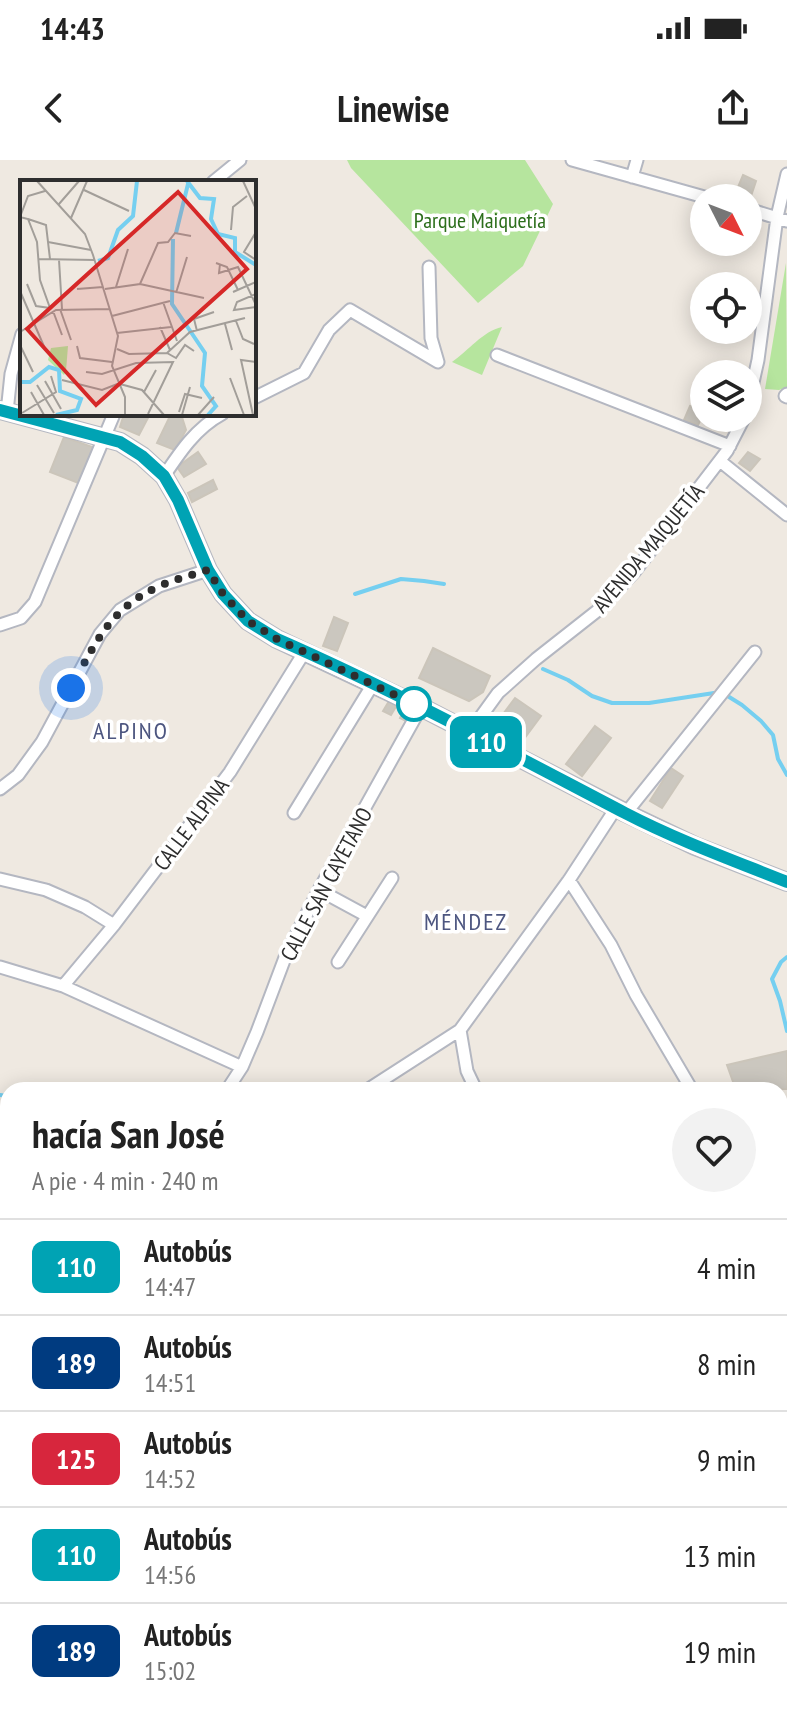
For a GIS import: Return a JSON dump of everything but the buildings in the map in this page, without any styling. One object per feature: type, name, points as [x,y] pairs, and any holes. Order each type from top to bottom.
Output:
[{"type":"main road","points":[[22,416],[120,442],[142,456],[164,476],[178,500],[208,570],[223,594],[248,621],[277,639],[421,707],[695,846],[787,882]]},
{"type":"street","points":[[215,180],[240,160]]},
{"type":"street","points":[[572,160],[690,193]]},
{"type":"street","points":[[632,177],[637,160]]},
{"type":"street","points":[[758,360],[787,174]]},
{"type":"street","points":[[762,213],[782,219]]},
{"type":"street","points":[[256,397],[304,373],[329,330],[350,310],[438,362],[431,338],[429,267]]},
{"type":"street","points":[[3,411],[20,341]]},
{"type":"street","points":[[497,355],[730,446]]},
{"type":"street","points":[[0,625],[21,618],[35,602],[113,416]]},
{"type":"street","points":[[164,476],[185,445],[218,416]]},
{"type":"street","name":"AVENIDA MAIQUETÍA","points":[[469,733],[498,693],[597,611],[635,571],[720,461],[737,432]]},
{"type":"street","points":[[720,461],[787,515]]},
{"type":"street","points":[[0,789],[18,775],[42,742],[100,634],[120,610],[159,586],[208,570]]},
{"type":"street","name":"CALLE ALPINA","points":[[63,986],[114,925],[230,772],[305,651]]},
{"type":"street","points":[[379,1082],[460,1030],[621,810],[755,652]]},
{"type":"street","points":[[294,813],[373,684]]},
{"type":"street","name":"CALLE SAN CAYETANO","points":[[232,1082],[257,1032],[286,955],[421,707]]},
{"type":"street","points":[[338,962],[392,878]]},
{"type":"street","points":[[0,879],[46,890],[85,907],[114,925]]},
{"type":"street","points":[[569,880],[611,945],[636,995],[687,1082]]},
{"type":"street","points":[[319,890],[367,916]]},
{"type":"street","points":[[0,967],[63,986],[242,1067]]},
{"type":"street","points":[[460,1030],[467,1071],[472,1082]]},
{"type":"green space","name":"Parque Maiquetía","points":[[347,160],[525,160],[553,204],[523,266],[478,303],[351,168]]},
{"type":"green space","points":[[786,263],[787,387],[765,389]]},
{"type":"green space","points":[[502,327],[482,375],[452,362],[482,337]]},
{"type":"waterway","points":[[355,594],[401,579],[444,584]]},
{"type":"waterway","points":[[543,669],[568,680],[592,696],[612,703],[649,703],[714,693]]},
{"type":"waterway","points":[[726,695],[761,721],[773,735],[778,759],[787,775]]},
{"type":"waterway","points":[[787,957],[772,979],[787,1031]]},
{"type":"bus line","name":"110","points":[[0,410],[20,415]]},
{"type":"bus line","name":"110","points":[[22,416],[120,442],[142,456],[164,476],[178,500],[208,570],[223,594],[248,621],[262,630],[421,707],[626,813],[695,846],[787,882]]},
{"type":"district","name":"ALPINO","points":[[131,731]]},
{"type":"district","name":"MÉNDEZ","points":[[466,922]]},
{"type":"route","points":[[71,688],[100,634],[120,610],[159,586],[208,570],[223,594],[248,621],[277,639],[414,704]]}]
